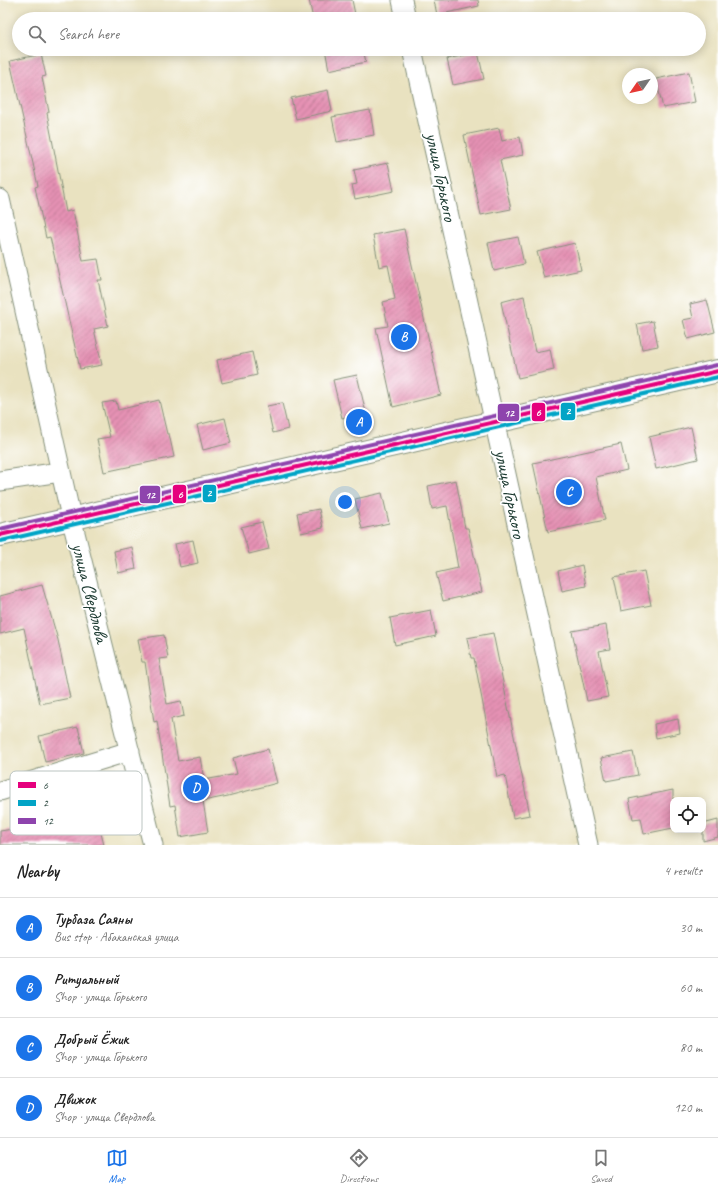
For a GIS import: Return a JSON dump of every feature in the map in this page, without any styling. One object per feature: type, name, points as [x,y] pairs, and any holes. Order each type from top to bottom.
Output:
[{"type":"main road","points":[[0,535],[71,517],[718,372]]},
{"type":"street","points":[[402,0],[405,12]]},
{"type":"street","name":"улица Горького","points":[[414,56],[588,845]]},
{"type":"street","name":"улица Свердлова","points":[[0,199],[60,472],[135,771]]},
{"type":"street","points":[[0,481],[60,472]]},
{"type":"street","points":[[62,771],[130,750]]},
{"type":"street","points":[[0,790],[10,787]]},
{"type":"street","name":"улица Свердлова","points":[[142,798],[154,845]]},
{"type":"building","points":[[309,0],[352,0],[355,12],[312,12]]},
{"type":"building","points":[[434,0],[478,0],[479,6],[451,12],[436,12]]},
{"type":"building","points":[[32,56],[41,56],[46,76],[42,77],[49,112],[47,113],[66,212],[73,210],[83,261],[98,259],[102,280],[98,280],[108,326],[94,329],[102,365],[80,369],[50,237],[46,238],[35,187],[38,186],[10,61]]},
{"type":"building","points":[[326,56],[365,56],[366,62],[329,70]]},
{"type":"building","points":[[460,56],[479,56],[484,79],[453,85],[447,59]]},
{"type":"building","points":[[689,72],[695,102],[663,108],[658,87],[658,79]]},
{"type":"building","points":[[328,90],[332,111],[296,119],[291,98]]},
{"type":"building","points":[[370,110],[374,135],[337,142],[332,117]]},
{"type":"building","points":[[499,128],[502,141],[520,137],[523,155],[500,160],[511,209],[481,215],[464,135]]},
{"type":"building","points":[[388,163],[394,191],[355,199],[352,185],[357,184],[354,170]]},
{"type":"building","points":[[404,229],[441,395],[393,407],[376,328],[388,326],[383,302],[395,299],[388,265],[379,267],[373,235]]},
{"type":"building","points":[[518,237],[524,264],[494,271],[488,243]]},
{"type":"building","points":[[575,243],[581,270],[544,278],[537,252]]},
{"type":"building","points":[[524,296],[535,352],[550,349],[554,370],[518,378],[501,302]]},
{"type":"building","points":[[707,300],[715,332],[688,339],[683,320],[693,318],[690,304]]},
{"type":"building","points":[[653,321],[658,346],[642,349],[637,324]]},
{"type":"building","points":[[252,352],[257,375],[222,383],[217,360]]},
{"type":"building","points":[[357,375],[366,413],[342,418],[333,380]]},
{"type":"building","points":[[159,400],[174,457],[104,472],[97,439],[110,437],[102,403],[116,401],[118,410]]},
{"type":"building","points":[[282,403],[288,429],[273,433],[267,406]]},
{"type":"building","points":[[225,418],[231,443],[203,450],[197,425]]},
{"type":"building","points":[[691,427],[698,459],[656,469],[649,437]]},
{"type":"building","points":[[621,444],[627,470],[596,477],[605,520],[548,532],[533,463]]},
{"type":"building","points":[[456,480],[465,528],[468,528],[482,592],[443,601],[436,573],[458,568],[447,506],[432,509],[428,486]]},
{"type":"building","points":[[382,493],[389,523],[362,529],[355,499]]},
{"type":"building","points":[[319,509],[323,528],[301,533],[297,513]]},
{"type":"building","points":[[262,522],[269,549],[249,554],[241,527]]},
{"type":"building","points":[[193,540],[198,563],[180,567],[175,544]]},
{"type":"building","points":[[132,547],[136,569],[118,573],[114,551]]},
{"type":"building","points":[[582,565],[586,586],[562,591],[558,571]]},
{"type":"building","points":[[644,571],[651,605],[621,611],[614,577]]},
{"type":"building","points":[[42,585],[58,640],[70,698],[40,704],[24,628],[0,634],[0,596]]},
{"type":"building","points":[[431,610],[436,636],[395,645],[390,618]]},
{"type":"building","points":[[606,625],[610,649],[599,651],[608,697],[587,701],[572,631]]},
{"type":"building","points":[[493,633],[530,815],[513,818],[505,775],[497,777],[474,658],[471,658],[467,638]]},
{"type":"building","points":[[164,635],[168,658],[159,659],[167,704],[181,701],[184,716],[171,719],[178,761],[200,757],[204,780],[237,774],[233,758],[268,749],[277,783],[203,801],[208,832],[180,837],[175,805],[170,806],[157,721],[154,722],[145,662],[142,662],[138,639]]},
{"type":"building","points":[[678,719],[680,733],[656,738],[654,724]]},
{"type":"building","points":[[78,727],[84,753],[45,762],[39,736]]},
{"type":"building","points":[[633,752],[638,775],[606,781],[601,758]]},
{"type":"building","points":[[673,790],[673,797],[670,797],[670,829],[644,834],[641,818],[633,819],[629,799]]},
{"type":"building","points":[[718,820],[718,837],[703,841],[703,833],[706,833],[706,823]]},
{"type":"building","points":[[10,829],[10,835],[101,835],[104,845],[0,845],[0,831]]},
{"type":"transit line","name":"12","points":[[0,529],[717,365]]},
{"type":"transit line","name":"6","points":[[0,535],[718,371]]},
{"type":"transit line","name":"2","points":[[1,541],[718,377]]},
{"type":"place","name":"Ритуальный","points":[[404,337]]},
{"type":"place","name":"Турбаза Саяны","points":[[359,422]]},
{"type":"place","name":"Добрый Ёжик","points":[[569,492]]},
{"type":"place","name":"Движок","points":[[196,788]]}]
